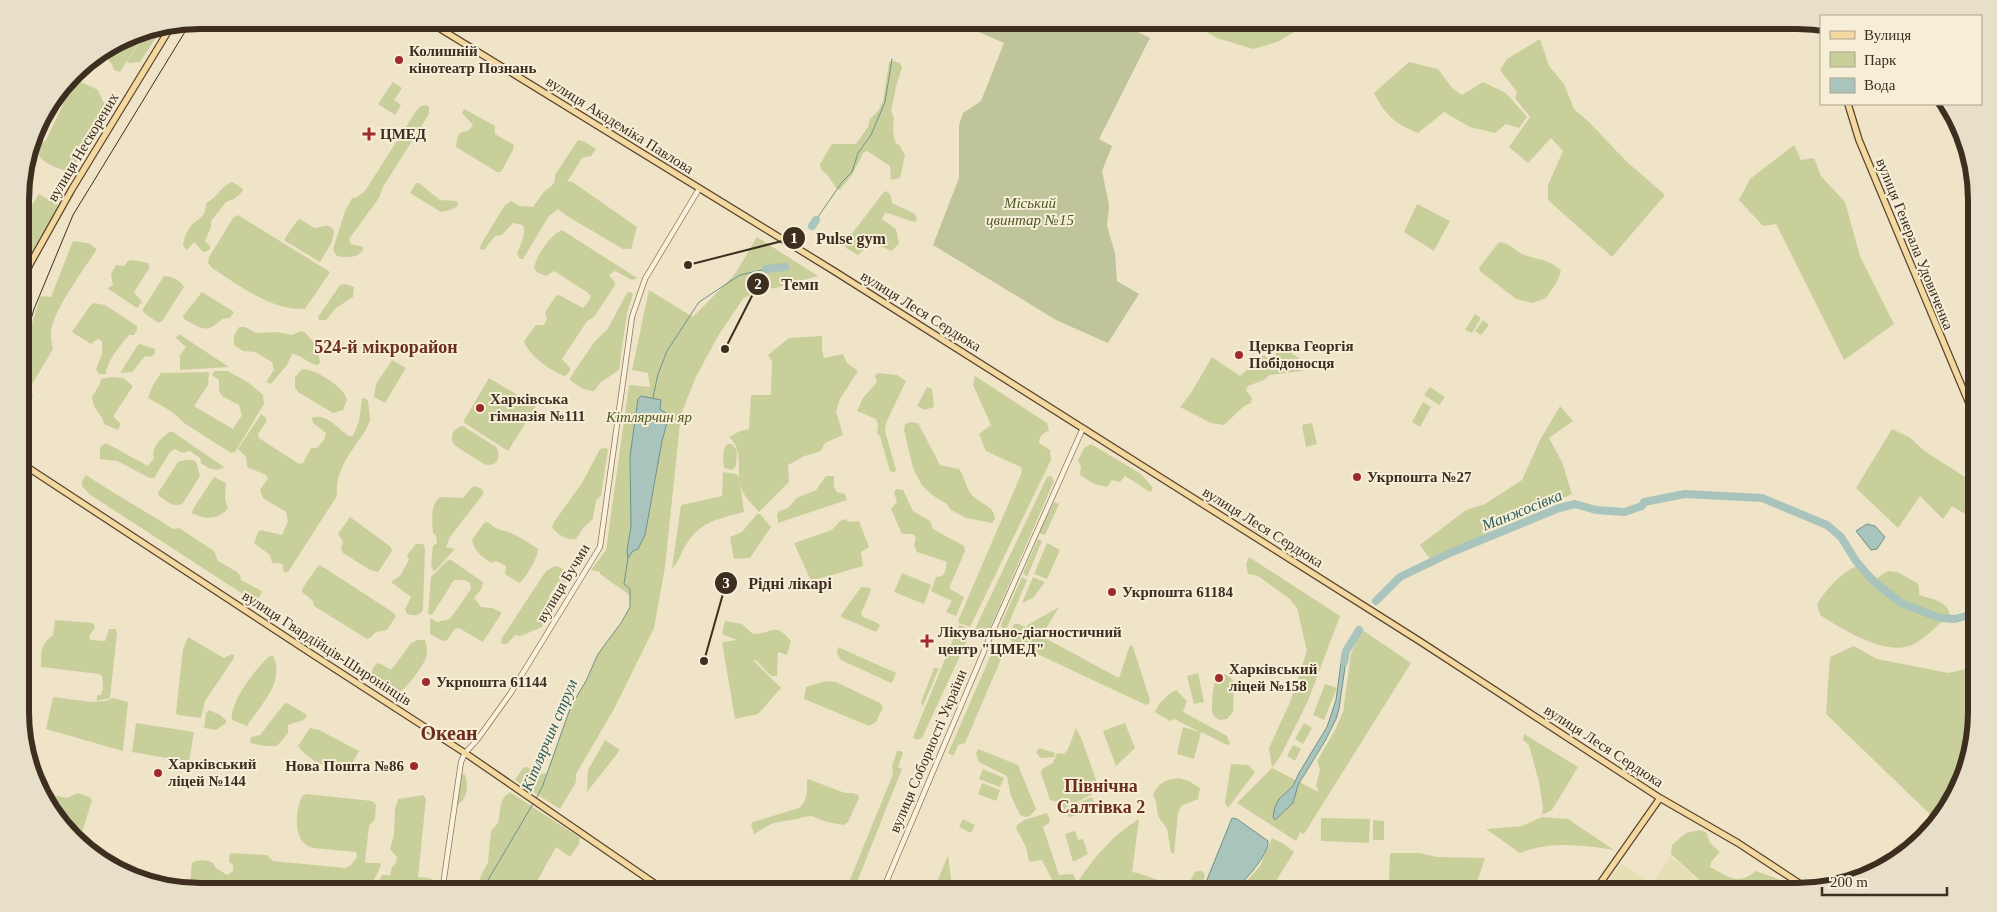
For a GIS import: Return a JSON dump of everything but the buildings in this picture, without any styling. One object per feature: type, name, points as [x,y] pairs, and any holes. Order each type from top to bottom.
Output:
[{"type":"main road","name":"вулиця Академіка Павлова","points":[[441,29],[699,189]]},
{"type":"main road","name":"вулиця Нескорених","points":[[29,266],[72,189],[169,32]]},
{"type":"main road","name":"вулиця Генерала Удовиченка","points":[[1848,105],[1858,140],[1968,401]]},
{"type":"main road","name":"вулиця Леся Сердюка","points":[[699,189],[834,271],[1083,428],[1375,613],[1660,798],[1738,843],[1799,883]]},
{"type":"main road","name":"вулиця Гвардійців-Широнінців","points":[[29,468],[307,652],[509,782],[654,883]]},
{"type":"main road","points":[[1600,883],[1660,798]]},
{"type":"street","name":"вулиця Бучми","points":[[443,883],[458,772],[465,753],[477,740],[510,694],[600,547],[632,317],[645,279],[699,189]]},
{"type":"street","name":"вулиця Соборності України","points":[[886,883],[990,638],[1083,428]]},
{"type":"shaded area","points":[[1670,856],[1700,883],[1652,883]]},
{"type":"shaded area","points":[[1621,863],[1652,883],[1608,883]]},
{"type":"green space","name":"Міський цвинтар №15","points":[[1134,29],[1150,38],[1099,139],[1112,146],[1102,171],[1109,205],[1107,226],[1115,253],[1117,281],[1139,294],[1108,343],[1056,320],[933,245],[959,178],[959,125],[963,113],[981,101],[1004,43],[974,30]]},
{"type":"green space","points":[[1201,29],[1300,29],[1277,42],[1253,49],[1217,38]]},
{"type":"green space","points":[[158,34],[140,62],[127,62],[141,40]]},
{"type":"green space","points":[[1540,39],[1549,66],[1564,84],[1574,109],[1627,162],[1665,195],[1612,257],[1548,200],[1548,185],[1563,151],[1551,138],[1528,163],[1509,147],[1530,117],[1515,98],[1517,92],[1500,70],[1507,59]]},
{"type":"green space","points":[[140,40],[120,72],[114,70],[108,60],[109,55],[114,52]]},
{"type":"green space","points":[[889,62],[900,63],[902,67],[891,111],[894,118],[893,131],[895,142],[900,146],[905,155],[900,178],[891,180],[890,166],[867,151],[864,152],[851,176],[840,190],[836,188],[821,169],[820,164],[832,144],[856,144],[868,127],[870,119],[879,110],[883,101]]},
{"type":"green space","points":[[1409,62],[1438,69],[1453,89],[1462,95],[1483,82],[1506,93],[1527,117],[1519,128],[1506,124],[1495,133],[1470,127],[1444,112],[1418,133],[1392,118],[1374,93]]},
{"type":"green space","points":[[81,82],[98,90],[103,102],[110,106],[70,173],[45,162],[36,151],[37,147],[46,140],[74,84]]},
{"type":"green space","points":[[393,82],[402,88],[394,100],[401,105],[395,115],[378,104]]},
{"type":"green space","points":[[426,105],[429,107],[429,114],[383,187],[379,198],[349,239],[351,244],[363,247],[363,250],[358,255],[352,257],[337,256],[333,250],[334,246],[345,211],[352,198],[365,191],[416,111],[421,106]]},
{"type":"green space","points":[[464,109],[495,126],[495,134],[514,145],[501,172],[497,172],[456,147],[460,133],[469,130],[473,125],[462,113]]},
{"type":"green space","points":[[578,140],[584,141],[596,149],[591,156],[582,158],[567,182],[571,181],[637,227],[631,249],[623,249],[558,209],[549,216],[523,259],[520,259],[517,254],[524,236],[523,225],[513,223],[502,235],[495,236],[484,250],[480,249],[481,244],[505,205],[511,201],[520,206],[533,207],[554,183],[555,175]]},
{"type":"green space","points":[[1794,145],[1801,160],[1814,158],[1821,176],[1845,202],[1860,256],[1894,324],[1844,360],[1776,224],[1763,226],[1739,200],[1750,179]]},
{"type":"green space","points":[[232,182],[242,188],[243,191],[234,199],[226,202],[211,221],[211,227],[205,241],[210,246],[210,249],[205,252],[202,251],[194,242],[187,250],[183,246],[188,231],[204,214],[206,203]]},
{"type":"green space","points":[[416,183],[419,183],[440,200],[457,201],[458,206],[441,212],[410,193]]},
{"type":"green space","points":[[886,191],[890,194],[892,203],[915,214],[917,219],[915,222],[885,213],[882,219],[896,229],[899,243],[892,251],[872,243],[858,255],[846,248],[844,244]]},
{"type":"green space","points":[[39,194],[62,207],[29,270],[29,210]]},
{"type":"green space","points":[[1417,204],[1450,221],[1434,251],[1404,232]]},
{"type":"green space","points":[[238,215],[330,272],[305,309],[292,309],[280,306],[256,296],[212,268],[208,263],[209,257],[233,218]]},
{"type":"green space","points":[[300,219],[314,228],[328,226],[334,231],[332,242],[320,262],[285,241],[285,238]]},
{"type":"green space","points":[[788,226],[799,232],[798,237],[793,238],[785,233],[784,229]]},
{"type":"green space","points":[[562,230],[637,278],[632,280],[615,271],[609,275],[615,282],[615,285],[594,317],[587,321],[562,359],[570,368],[570,371],[565,376],[541,362],[530,352],[524,341],[536,325],[544,325],[547,319],[545,312],[556,296],[559,295],[583,308],[591,296],[554,271],[546,276],[538,273],[534,268],[544,246]]},
{"type":"green space","name":"Кітлярчин яр","points":[[757,237],[818,276],[775,288],[758,290],[743,299],[718,336],[696,377],[681,414],[665,567],[654,628],[614,709],[576,774],[576,782],[560,809],[515,780],[523,768],[527,767],[540,774],[547,773],[571,706],[586,681],[598,654],[621,623],[630,607],[630,597],[628,594],[600,574],[600,572],[591,570],[606,550],[629,385],[650,387],[648,373],[632,370],[649,290],[693,317],[735,274]]},
{"type":"green space","points":[[73,241],[88,243],[97,249],[55,317],[51,331],[53,349],[31,386],[30,393],[33,396],[29,411],[29,333],[40,297],[51,297]]},
{"type":"green space","points":[[1499,242],[1525,255],[1547,261],[1561,271],[1557,282],[1546,298],[1533,303],[1516,299],[1480,271],[1479,268]]},
{"type":"green space","points":[[128,261],[148,263],[150,267],[134,292],[142,302],[137,308],[107,288],[113,285],[111,274],[116,265],[124,266]]},
{"type":"green space","points":[[164,276],[176,279],[184,287],[162,321],[158,323],[143,312],[143,309]]},
{"type":"green space","points":[[346,284],[354,287],[353,297],[336,308],[326,320],[319,320],[318,317],[340,285]]},
{"type":"green space","points":[[202,292],[234,312],[230,318],[222,319],[212,327],[207,328],[199,327],[184,319],[183,316]]},
{"type":"green space","points":[[631,292],[633,295],[627,313],[619,370],[600,383],[594,391],[582,388],[571,381],[570,378],[595,341],[607,330],[627,293]]},
{"type":"green space","points":[[94,303],[105,305],[137,326],[134,335],[129,335],[115,353],[109,363],[106,374],[99,374],[96,369],[102,354],[102,341],[98,339],[91,344],[72,332]]},
{"type":"green space","points":[[1475,314],[1481,318],[1472,333],[1465,330]]},
{"type":"green space","points":[[1483,320],[1489,325],[1481,335],[1475,331]]},
{"type":"green space","points":[[239,327],[245,327],[256,333],[276,332],[292,335],[301,331],[305,332],[317,347],[320,362],[318,365],[314,365],[296,354],[292,354],[287,365],[271,384],[266,382],[274,370],[272,362],[255,352],[243,351],[234,345],[234,336]]},
{"type":"green space","points":[[179,334],[229,367],[180,370],[180,355],[186,347],[176,338]]},
{"type":"green space","points":[[822,336],[824,358],[843,354],[847,363],[858,371],[840,399],[836,411],[843,435],[825,443],[821,451],[805,456],[788,465],[789,482],[759,512],[747,499],[742,490],[737,449],[729,437],[749,429],[751,395],[771,395],[772,361],[768,355],[789,338]]},
{"type":"green space","points":[[138,345],[155,349],[155,353],[151,357],[145,356],[132,372],[120,373]]},
{"type":"green space","points":[[1283,347],[1306,363],[1302,371],[1269,375],[1264,380],[1248,386],[1246,390],[1252,398],[1251,403],[1244,406],[1224,425],[1211,423],[1180,407],[1191,393],[1212,357],[1240,376],[1264,355],[1269,360]]},
{"type":"green space","points":[[392,360],[406,368],[385,403],[374,397],[376,384]]},
{"type":"green space","points":[[302,369],[321,375],[341,390],[347,400],[343,410],[333,413],[298,392],[295,387],[295,377]]},
{"type":"green space","points":[[215,371],[228,371],[249,383],[263,395],[264,404],[235,452],[231,453],[184,423],[172,412],[148,398],[153,385],[161,373],[208,372],[208,385],[194,406],[233,429],[242,415],[239,405],[222,396],[219,391],[219,380],[212,375]]},
{"type":"green space","points":[[878,373],[897,375],[906,381],[886,423],[885,431],[896,470],[894,473],[890,471],[880,436],[877,433],[878,425],[876,419],[857,411],[863,398],[877,382],[875,375]]},
{"type":"green space","points":[[975,376],[1047,423],[1049,431],[1042,435],[1039,443],[1050,450],[1051,460],[970,627],[958,621],[1022,472],[1021,467],[986,451],[979,434],[991,425],[973,385]]},
{"type":"green space","points":[[123,378],[133,386],[114,415],[121,424],[118,430],[104,424],[94,406],[92,397],[101,379]]},
{"type":"green space","points":[[489,378],[536,406],[508,451],[463,422]]},
{"type":"green space","points":[[927,387],[932,389],[934,407],[925,410],[917,406]]},
{"type":"green space","points":[[1430,387],[1445,397],[1439,405],[1424,395]]},
{"type":"green space","points":[[362,399],[368,400],[370,420],[342,469],[337,486],[337,496],[288,572],[285,572],[283,571],[283,565],[272,563],[270,555],[254,543],[258,532],[261,530],[282,535],[288,521],[286,512],[263,498],[260,490],[268,478],[266,475],[247,467],[246,457],[238,449],[261,414],[266,418],[266,422],[258,434],[259,438],[299,464],[303,463],[311,448],[317,448],[324,440],[326,433],[313,423],[312,418],[322,417],[327,419],[349,436],[353,436],[359,421]]},
{"type":"green space","points":[[1423,402],[1431,407],[1420,427],[1412,422]]},
{"type":"green space","points":[[1560,406],[1573,421],[1549,438],[1562,462],[1572,494],[1430,559],[1420,545],[1466,510],[1485,504],[1522,480],[1540,440]]},
{"type":"green space","points":[[29,411],[31,414],[29,424]]},
{"type":"green space","points":[[911,422],[918,423],[940,465],[959,469],[971,494],[993,511],[995,519],[992,523],[966,518],[951,510],[947,504],[932,495],[921,484],[913,468],[904,430],[905,424]]},
{"type":"green space","points":[[1312,423],[1317,444],[1306,447],[1302,425]]},
{"type":"green space","points":[[463,426],[496,447],[498,458],[495,463],[484,464],[454,445],[453,433]]},
{"type":"green space","points":[[1892,429],[1909,437],[1926,452],[1968,479],[1968,516],[1952,506],[1943,519],[1920,496],[1898,528],[1856,488]]},
{"type":"green space","points":[[169,432],[173,432],[224,467],[218,470],[206,467],[201,463],[200,458],[190,451],[182,453],[175,449],[170,452],[154,478],[150,478],[117,461],[100,459],[100,447],[106,443],[148,466],[154,458],[155,446]]},
{"type":"green space","points":[[727,444],[732,444],[737,451],[736,466],[732,470],[724,468],[723,459]]},
{"type":"green space","points":[[1091,444],[1141,474],[1153,488],[1150,492],[1125,476],[1120,482],[1112,480],[1107,487],[1094,484],[1080,475],[1081,467],[1078,460],[1084,448]]},
{"type":"green space","points":[[600,449],[608,449],[601,496],[596,500],[593,519],[583,528],[576,539],[562,536],[552,527],[554,522],[582,483]]},
{"type":"green space","points":[[186,460],[196,462],[200,476],[183,503],[174,505],[159,496],[158,493],[178,462]]},
{"type":"green space","points":[[723,472],[736,474],[739,477],[744,512],[711,522],[697,531],[691,537],[672,568],[681,505],[722,496]]},
{"type":"green space","points":[[86,475],[173,529],[179,528],[214,551],[218,561],[237,572],[241,580],[262,592],[259,598],[254,600],[249,598],[89,494],[82,486],[82,481]]},
{"type":"green space","points":[[826,476],[834,476],[834,487],[837,492],[845,494],[847,500],[778,523],[777,515],[779,511],[788,508],[797,498],[816,490]]},
{"type":"green space","points":[[1051,476],[1054,481],[988,633],[984,634],[975,629],[1047,477]]},
{"type":"green space","points":[[214,477],[226,483],[225,499],[228,508],[220,515],[212,518],[192,513],[193,509]]},
{"type":"green space","points":[[475,486],[482,489],[484,493],[450,537],[446,547],[455,549],[434,572],[431,566],[433,546],[437,543],[432,523],[432,513],[435,504],[440,497],[463,498]]},
{"type":"green space","points":[[896,489],[903,490],[913,511],[930,521],[933,529],[964,546],[965,551],[950,586],[950,589],[964,597],[956,616],[946,612],[952,601],[931,591],[936,577],[942,576],[945,572],[947,562],[917,552],[914,545],[916,538],[913,534],[902,534],[891,509],[897,502],[894,493]]},
{"type":"green space","points":[[1054,502],[1059,504],[1045,535],[1039,533]]},
{"type":"green space","points":[[757,514],[760,514],[771,527],[750,558],[734,559],[730,537],[742,532]]},
{"type":"green space","points":[[1237,515],[1269,535],[1266,538],[1235,518]]},
{"type":"green space","points":[[350,517],[391,547],[392,551],[378,572],[370,570],[343,553],[341,549],[343,542],[338,534]]},
{"type":"green space","points":[[846,519],[849,522],[859,521],[869,547],[861,552],[863,566],[811,581],[794,543],[832,530],[840,521]]},
{"type":"green space","points":[[488,522],[496,528],[510,532],[538,549],[531,568],[519,583],[505,574],[506,566],[496,561],[491,563],[475,548],[472,540],[484,523]]},
{"type":"green space","points":[[1038,539],[1042,541],[1027,577],[1023,573]]},
{"type":"green space","points":[[1047,543],[1060,550],[1047,579],[1034,574]]},
{"type":"green space","points":[[416,544],[423,544],[425,548],[423,610],[414,615],[407,614],[405,609],[411,597],[391,582],[400,576],[409,560],[407,555]]},
{"type":"green space","points":[[1249,557],[1340,616],[1308,701],[1281,755],[1272,768],[1269,748],[1291,700],[1307,651],[1297,608],[1290,599],[1258,576],[1248,574],[1246,564]]},
{"type":"green space","points":[[448,560],[451,560],[483,582],[482,588],[474,598],[481,607],[492,608],[501,612],[483,642],[459,628],[455,629],[447,640],[443,641],[430,634],[430,618],[437,622],[450,619],[471,589],[470,583],[464,580],[454,580],[432,615],[428,614],[431,577]]},
{"type":"green space","points":[[1862,564],[1877,578],[1888,571],[1897,572],[1917,583],[1919,595],[1942,603],[1950,614],[1924,638],[1914,644],[1903,647],[1878,645],[1865,640],[1820,615],[1817,605],[1825,592],[1842,575]]},
{"type":"green space","points":[[320,565],[394,613],[396,616],[387,630],[376,632],[367,639],[314,606],[313,601],[302,592],[302,589]]},
{"type":"green space","points":[[555,566],[564,570],[570,577],[567,582],[558,582],[549,596],[554,607],[542,627],[521,636],[515,635],[507,644],[503,644],[501,642],[502,638],[546,571]]},
{"type":"green space","points":[[902,573],[931,585],[924,604],[894,592]]},
{"type":"green space","points":[[1022,577],[1027,580],[1006,630],[1002,630],[1001,624]]},
{"type":"green space","points":[[1033,577],[1045,582],[1033,598],[1022,603]]},
{"type":"green space","points":[[861,587],[870,588],[871,590],[861,614],[863,617],[878,623],[880,626],[876,632],[841,617]]},
{"type":"green space","points":[[1059,607],[1042,635],[1026,626]]},
{"type":"green space","points":[[55,620],[93,623],[95,627],[89,637],[91,640],[105,641],[109,629],[116,629],[110,698],[97,701],[97,695],[101,695],[103,688],[102,676],[99,674],[41,667],[42,649],[53,635]]},
{"type":"green space","points":[[725,621],[742,624],[753,634],[773,630],[781,631],[791,641],[787,655],[778,652],[777,676],[771,676],[757,661],[753,660],[781,688],[758,714],[735,719],[722,642],[737,640],[722,634]]},
{"type":"green space","points":[[1014,624],[1019,624],[1119,678],[1130,645],[1133,647],[1150,700],[1149,704],[1146,705],[1012,642],[1009,635]]},
{"type":"green space","points":[[959,625],[972,630],[922,738],[916,740],[913,737]]},
{"type":"green space","points":[[1361,629],[1411,663],[1304,834],[1300,832],[1296,841],[1237,803],[1272,768],[1319,792],[1316,786],[1320,769],[1317,761],[1343,712],[1351,653]]},
{"type":"green space","points":[[188,637],[224,658],[232,654],[234,655],[234,658],[205,701],[201,718],[177,715],[176,712],[183,649]]},
{"type":"green space","points":[[417,640],[425,640],[426,657],[416,675],[398,694],[394,696],[370,680],[373,668],[377,663],[392,669],[411,643]]},
{"type":"green space","points":[[998,646],[1004,649],[1004,652],[965,743],[958,745],[954,755],[951,755],[948,753],[993,650]]},
{"type":"green space","points":[[1854,646],[1877,659],[1949,673],[1968,668],[1968,712],[1965,746],[1955,778],[1932,817],[1826,714],[1830,657]]},
{"type":"green space","points":[[838,647],[896,673],[893,681],[891,683],[841,660],[837,653]]},
{"type":"green space","points":[[270,656],[273,656],[276,665],[276,675],[270,693],[247,726],[232,720],[232,713],[239,695],[251,676]]},
{"type":"green space","points":[[934,668],[939,668],[923,706],[921,702]]},
{"type":"green space","points":[[1198,673],[1204,702],[1194,704],[1187,676]]},
{"type":"green space","points":[[1225,674],[1234,683],[1233,712],[1227,719],[1219,720],[1213,715],[1212,710],[1213,689],[1220,676]]},
{"type":"green space","points":[[826,681],[836,682],[880,703],[883,707],[876,722],[869,726],[804,699],[806,687]]},
{"type":"green space","points":[[1325,684],[1337,688],[1324,720],[1313,715]]},
{"type":"green space","points":[[1176,690],[1187,701],[1183,712],[1227,736],[1230,744],[1227,745],[1201,732],[1194,759],[1177,754],[1183,727],[1200,732],[1174,719],[1170,721],[1155,712],[1158,705]]},
{"type":"green space","points":[[53,697],[92,702],[113,698],[128,702],[123,751],[46,729]]},
{"type":"green space","points":[[287,703],[307,715],[306,718],[288,725],[288,733],[277,746],[250,743],[251,737],[260,735],[284,704]]},
{"type":"green space","points":[[209,710],[220,715],[226,720],[226,723],[216,730],[204,728],[206,713]]},
{"type":"green space","points":[[136,723],[194,732],[189,762],[132,752]]},
{"type":"green space","points":[[1125,723],[1135,748],[1116,766],[1103,731]]},
{"type":"green space","points":[[1304,723],[1312,728],[1303,744],[1295,739]]},
{"type":"green space","points":[[310,728],[319,730],[359,751],[348,771],[333,769],[320,764],[303,752],[298,746]]},
{"type":"green space","points":[[1076,728],[1082,740],[1098,791],[1075,803],[1076,815],[1069,817],[1061,803],[1050,800],[1041,773],[1042,769],[1053,763],[1057,753],[1064,754],[1068,749]]},
{"type":"green space","points":[[1524,734],[1578,767],[1552,810],[1542,815],[1543,808],[1539,782],[1529,745],[1523,740]]},
{"type":"green space","points":[[605,740],[620,750],[587,792],[588,770]]},
{"type":"green space","points":[[1293,745],[1301,749],[1295,761],[1287,756]]},
{"type":"green space","points":[[1039,748],[1055,753],[1054,757],[1041,758],[1036,753]]},
{"type":"green space","points":[[978,749],[1018,765],[1036,809],[1030,816],[1020,815],[1011,796],[1007,776],[979,762],[976,753]]},
{"type":"green space","points":[[897,751],[901,751],[903,753],[898,767],[902,769],[857,883],[849,883],[893,774],[892,766]]},
{"type":"green space","points":[[1231,764],[1248,765],[1255,772],[1228,808],[1225,803]]},
{"type":"green space","points":[[983,769],[1004,778],[1000,787],[979,779]]},
{"type":"green space","points":[[461,774],[465,775],[467,787],[465,796],[458,805],[456,804]]},
{"type":"green space","points":[[1179,778],[1189,781],[1200,788],[1198,799],[1181,806],[1178,813],[1174,854],[1171,852],[1167,829],[1158,816],[1156,801],[1153,795],[1163,782]]},
{"type":"green space","points":[[808,779],[845,793],[858,795],[859,798],[848,822],[844,825],[827,822],[811,816],[803,817],[773,823],[754,834],[751,824],[753,822],[799,808],[802,805],[807,792]]},
{"type":"green space","points":[[982,783],[1000,790],[996,801],[978,794]]},
{"type":"green space","points":[[504,788],[580,838],[579,844],[570,857],[556,847],[536,883],[478,883],[488,862],[491,831],[498,823],[504,797],[510,792]]},
{"type":"green space","points":[[78,793],[92,800],[81,835],[64,816],[50,795],[67,798]]},
{"type":"green space","points":[[307,794],[372,801],[376,805],[375,819],[369,826],[365,862],[380,863],[381,866],[372,883],[190,883],[192,863],[200,860],[213,863],[216,868],[227,875],[233,871],[233,865],[229,862],[230,853],[267,855],[273,861],[345,868],[351,865],[357,857],[356,852],[313,848],[301,840],[298,834],[297,818],[302,796]]},
{"type":"green space","points":[[423,795],[426,799],[418,877],[429,878],[438,883],[378,883],[382,875],[390,875],[392,867],[396,863],[397,857],[390,849],[394,834],[395,809],[398,799]]},
{"type":"green space","points":[[1092,797],[1095,805],[1078,812],[1075,804]]},
{"type":"green space","points":[[1047,813],[1050,820],[1043,827],[1059,875],[1073,874],[1074,883],[1054,883],[1042,860],[1029,862],[1026,847],[1016,828],[1024,820]]},
{"type":"green space","points":[[1542,817],[1568,819],[1614,850],[1555,845],[1520,853],[1486,829],[1522,826]]},
{"type":"green space","points":[[1321,818],[1370,819],[1369,843],[1321,841]]},
{"type":"green space","points":[[963,819],[975,825],[971,833],[959,827]]},
{"type":"green space","points":[[1139,819],[1132,872],[1158,880],[1154,883],[1080,883],[1079,880],[1092,862],[1113,839]]},
{"type":"green space","points":[[1373,820],[1384,821],[1384,840],[1373,840]]},
{"type":"green space","points":[[1699,830],[1706,832],[1710,843],[1720,852],[1711,862],[1710,867],[1728,877],[1744,878],[1756,871],[1784,883],[1702,883],[1671,854],[1672,845],[1686,833]]},
{"type":"green space","points":[[1075,831],[1078,840],[1083,839],[1088,854],[1073,862],[1065,834]]},
{"type":"green space","points":[[1272,838],[1294,852],[1275,883],[1245,883],[1260,866]]},
{"type":"green space","points":[[1390,853],[1420,853],[1437,857],[1485,858],[1478,883],[1389,883]]},
{"type":"green space","points":[[948,855],[952,883],[937,883]]},
{"type":"green space","points":[[1202,871],[1205,874],[1203,883],[1189,883],[1195,872]]},
{"type":"water","points":[[641,396],[661,400],[660,409],[667,414],[668,419],[662,441],[645,535],[638,549],[633,551],[628,558],[627,551],[631,526],[630,456],[638,399]]},
{"type":"water","points":[[1867,524],[1875,526],[1885,537],[1877,549],[1871,550],[1856,531]]},
{"type":"water","points":[[1347,653],[1336,719],[1298,785],[1293,803],[1275,820],[1273,817],[1279,799],[1293,786],[1327,727],[1336,700],[1342,655]]},
{"type":"water","points":[[1232,818],[1237,819],[1268,841],[1265,854],[1242,883],[1206,883]]},
{"type":"waterway","name":"Кітлярчин струм","points":[[816,220],[842,182],[852,172],[858,153],[871,135],[885,102],[892,59]]},
{"type":"waterway","name":"Кітлярчин струм","points":[[812,226],[816,220]]},
{"type":"waterway","points":[[766,269],[785,267]]},
{"type":"waterway","name":"Кітлярчин струм","points":[[653,398],[658,374],[667,351],[699,302],[740,275],[766,269]]},
{"type":"waterway","name":"Манжосівка","points":[[1376,601],[1400,577],[1452,552],[1559,508],[1575,504],[1596,510],[1625,512],[1642,506],[1644,502],[1685,494],[1762,498],[1827,525],[1841,537],[1856,561],[1873,581],[1901,603],[1940,618],[1955,619],[1968,615]]},
{"type":"waterway","name":"Кітлярчин струм","points":[[536,799],[543,785],[571,706],[586,681],[598,654],[621,623],[630,607],[630,589],[624,584],[628,558]]},
{"type":"waterway","name":"Манжосівка","points":[[1344,662],[1346,651],[1359,630]]},
{"type":"waterway","name":"Кітлярчин струм","points":[[486,883],[534,802]]},
{"type":"tram line","points":[[29,326],[34,309],[73,215],[186,30]]},
{"type":"place","name":"Колишній кінотеатр Познань","points":[[399,60]]},
{"type":"place","name":"ЦМЕД","points":[[369,134]]},
{"type":"place","name":"Pulse gym","points":[[688,265]]},
{"type":"place","name":"Темп","points":[[725,349]]},
{"type":"place","name":"Церква Георгія Побідоносця","points":[[1239,355]]},
{"type":"place","name":"Харківська гімназія №111","points":[[480,408]]},
{"type":"place","name":"Укрпошта №27","points":[[1357,477]]},
{"type":"place","name":"Укрпошта 61184","points":[[1112,592]]},
{"type":"place","name":"Лікувально-діагностичний центр \"ЦМЕД\"","points":[[927,641]]},
{"type":"place","name":"Рідні лікарі","points":[[704,661]]},
{"type":"place","name":"Харківський ліцей №158","points":[[1219,678]]},
{"type":"place","name":"Укрпошта 61144","points":[[426,682]]},
{"type":"place","name":"Нова Пошта №86","points":[[414,766]]},
{"type":"place","name":"Харківський ліцей №144","points":[[158,773]]},
{"type":"district","name":"524-й мікрорайон","points":[[386,347]]},
{"type":"district","name":"Океан","points":[[449,733]]},
{"type":"district","name":"Північна Салтівка 2","points":[[1101,796]]}]
